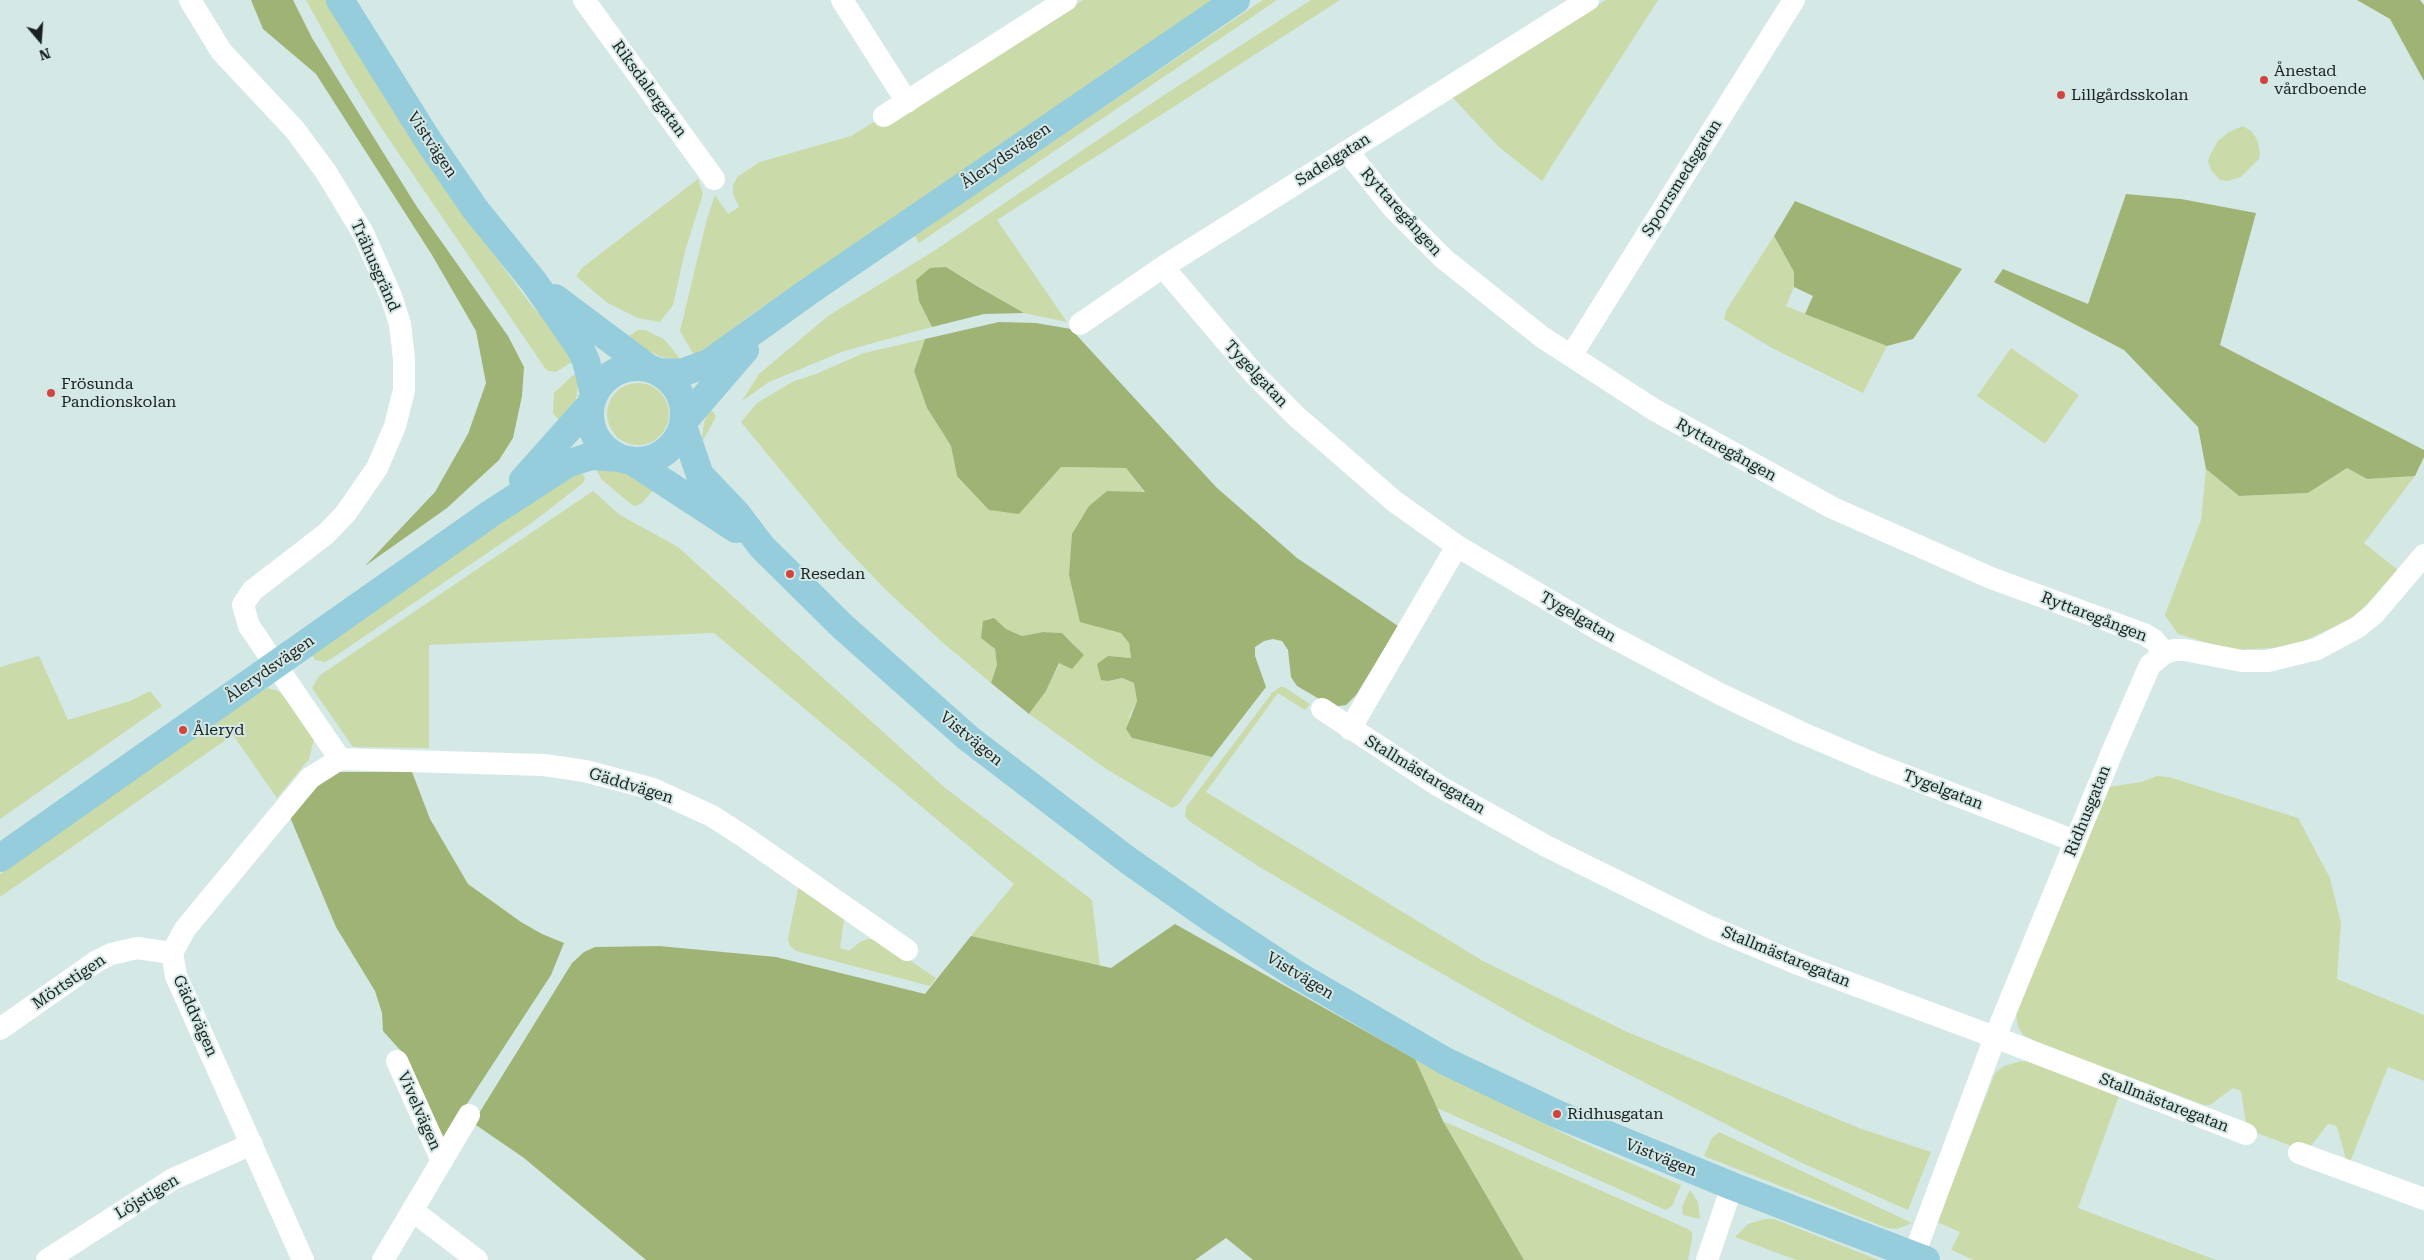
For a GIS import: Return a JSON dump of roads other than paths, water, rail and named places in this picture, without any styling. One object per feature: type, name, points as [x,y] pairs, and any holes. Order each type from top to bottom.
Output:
[{"type":"main road","name":"Vistvägen","points":[[340,0],[439,157],[475,209],[534,282],[580,348],[586,361],[593,399]]},
{"type":"main road","name":"Ålerydsvägen","points":[[653,370],[681,372],[708,363],[1236,0]]},
{"type":"main road","name":"Vistvägen","points":[[534,282],[653,370]]},
{"type":"main road","name":"Ålerydsvägen","points":[[684,424],[778,314]]},
{"type":"main road","points":[[631,366],[653,370],[672,380],[680,392],[684,407],[684,424],[678,438],[664,453],[645,460],[626,459],[606,449],[596,436],[590,421],[593,399],[603,381],[616,371],[631,366]]},
{"type":"main road","name":"Ålerydsvägen","points":[[490,514],[564,436],[593,399]]},
{"type":"main road","name":"Vistvägen","points":[[684,424],[700,475],[737,514],[762,547],[842,626],[968,738],[1129,861],[1294,973],[1447,1062],[1599,1133],[1920,1258]]},
{"type":"main road","name":"Ålerydsvägen","points":[[0,858],[490,514],[567,464],[591,456],[626,459]]},
{"type":"main road","name":"Vistvägen","points":[[626,459],[762,547]]},
{"type":"street","name":"Trähusgränd","points":[[190,0],[221,51],[295,130],[326,172],[363,233],[391,296],[400,324],[404,359],[404,390],[395,426],[377,468],[346,513],[327,533],[252,591],[243,605],[250,626],[277,664]]},
{"type":"street","name":"Riksdalergatan","points":[[584,0],[714,178]]},
{"type":"street","points":[[842,0],[907,102]]},
{"type":"street","points":[[884,116],[1066,0]]},
{"type":"street","name":"Sadelgatan","points":[[1080,324],[1163,267],[1588,0]]},
{"type":"street","name":"Sporrsmedsgatan","points":[[1571,356],[1794,0]]},
{"type":"street","name":"Ryttaregången","points":[[1348,152],[1394,209],[1444,259],[1505,310],[1571,356],[1653,409],[1833,508],[1991,578],[2144,634],[2154,640],[2165,652]]},
{"type":"street","name":"Tygelgatan","points":[[1163,267],[1255,375],[1296,416],[1394,501],[1457,546],[1602,631],[1720,694],[1791,728],[1875,764],[2075,841]]},
{"type":"street","name":"Stallmästaregatan","points":[[1350,729],[1457,546]]},
{"type":"street","points":[[2165,652],[2185,650],[2242,661],[2268,661],[2317,649],[2358,627],[2376,613],[2424,555]]},
{"type":"street","name":"Ridhusgatan","points":[[1920,1258],[1995,1037],[2145,674],[2155,659],[2165,652]]},
{"type":"street","points":[[277,664],[340,759]]},
{"type":"street","name":"Stallmästaregatan","points":[[1322,709],[1439,786],[1538,841],[1710,927],[1801,965],[1995,1037],[2246,1134]]},
{"type":"street","name":"Gäddvägen","points":[[303,1260],[176,976],[172,953],[185,929],[310,778],[340,759],[544,765],[585,771],[653,789],[712,816],[744,836],[907,950]]},
{"type":"street","name":"Mörtstigen","points":[[0,1030],[97,961],[111,954],[137,948],[172,953]]},
{"type":"street","name":"Vivelvägen","points":[[397,1061],[442,1161]]},
{"type":"street","name":"Vivelvägen","points":[[383,1260],[469,1115]]},
{"type":"street","name":"Löjstigen","points":[[47,1260],[173,1179],[252,1144]]},
{"type":"street","points":[[2299,1154],[2424,1199]]},
{"type":"street","points":[[1707,1260],[1732,1186]]},
{"type":"street","points":[[413,1211],[477,1260]]},
{"type":"place","name":"Ånestad vårdboende","points":[[2264,80]]},
{"type":"place","name":"Lillgårdsskolan","points":[[2061,95]]},
{"type":"place","name":"Frösunda Pandionskolan","points":[[51,393]]},
{"type":"place","name":"Resedan","points":[[790,574]]},
{"type":"place","name":"Åleryd","points":[[183,730]]},
{"type":"place","name":"Ridhusgatan","points":[[1557,1114]]}]
